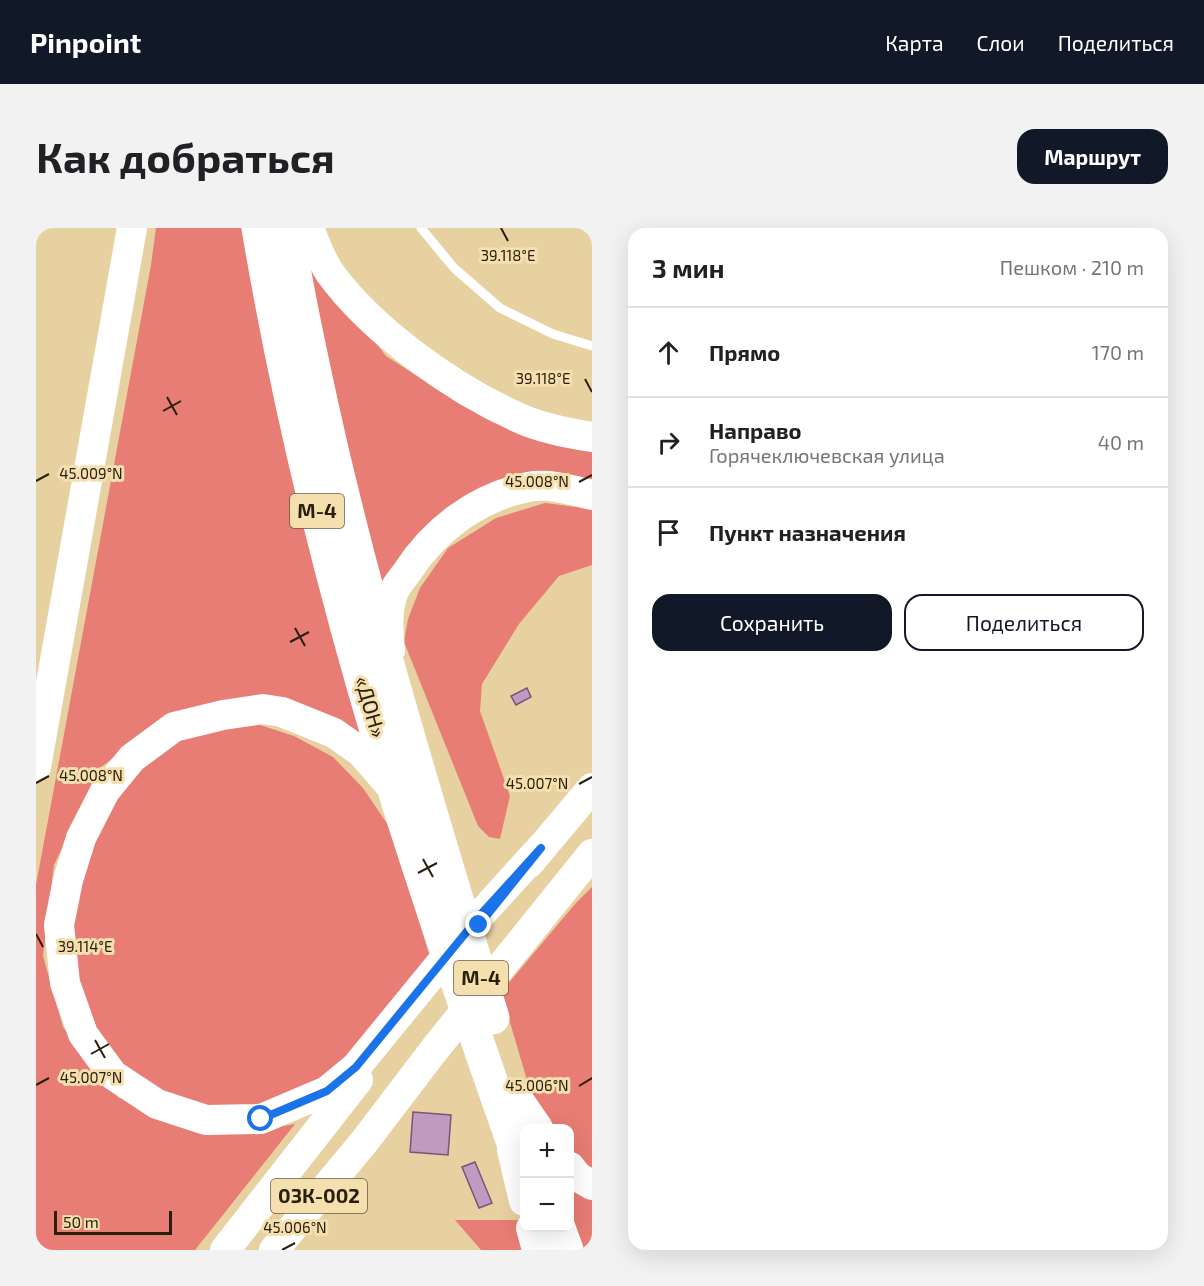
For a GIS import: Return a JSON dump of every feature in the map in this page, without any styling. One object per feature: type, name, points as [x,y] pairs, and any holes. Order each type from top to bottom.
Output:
[{"type":"highway","name":"«ДОН»","points":[[258,228],[310,483],[330,565],[394,790],[432,861]]},
{"type":"highway","name":"«ДОН»","points":[[287,228],[337,477],[398,701],[432,861],[513,1113],[520,1149]]},
{"type":"highway","points":[[544,1232],[549,1250]]},
{"type":"highway","points":[[561,1232],[567,1250]]},
{"type":"main road","points":[[36,767],[132,228]]},
{"type":"main road","points":[[309,228],[330,272],[365,314],[433,368],[471,393],[518,418],[570,434],[592,437]]},
{"type":"main road","points":[[398,701],[387,631],[394,592],[416,559],[439,532],[467,511],[505,494],[530,487],[563,488],[592,495]]},
{"type":"main road","points":[[394,790],[361,752],[334,733],[282,712],[263,709],[223,715],[174,727],[132,758],[105,792],[81,838],[59,925],[68,993],[83,1034],[113,1075],[157,1104],[206,1120],[261,1119],[327,1091],[356,1067],[474,922],[592,788]]},
{"type":"main road","name":"03К-002","points":[[225,1250],[550,837]]},
{"type":"main road","name":"03К-002","points":[[274,1250],[364,1143],[592,854]]},
{"type":"main road","points":[[398,1098],[441,1055],[546,927],[592,876]]},
{"type":"main road","points":[[513,1113],[531,1124]]},
{"type":"main road","points":[[513,1113],[522,1178]]},
{"type":"main road","points":[[295,1250],[364,1143]]},
{"type":"main road","points":[[574,1172],[592,1185]]},
{"type":"main road","points":[[532,1232],[537,1250]]},
{"type":"lane","points":[[421,228],[454,268],[500,308],[553,334],[592,345]]},
{"type":"shaded area","points":[[156,228],[242,228],[255,301],[302,522],[364,740],[320,714],[166,717],[100,768],[54,865],[43,956],[63,1027],[118,1097],[182,1124],[259,1130],[295,1124],[195,1250],[36,1250],[36,885]]},
{"type":"shaded area","points":[[301,228],[323,275],[386,356],[465,407],[566,446],[592,448],[592,483],[493,487],[379,593]]},
{"type":"shaded area","points":[[545,503],[592,509],[592,565],[559,576],[519,624],[482,684],[480,711],[510,796],[500,839],[489,837],[478,826],[404,642],[408,619],[420,588],[448,548],[496,518]]},
{"type":"shaded area","points":[[260,725],[294,736],[333,757],[363,788],[390,828],[430,957],[361,1044],[317,1085],[258,1107],[192,1106],[138,1082],[92,1030],[72,969],[74,921],[89,851],[114,800],[160,749],[208,727]]},
{"type":"shaded area","points":[[592,887],[592,1175],[574,1157],[574,1124],[549,1124],[532,1097],[501,992]]},
{"type":"shaded area","points":[[574,1182],[592,1198],[592,1250],[583,1250],[574,1221]]},
{"type":"shaded area","points":[[455,1220],[520,1220],[520,1232],[525,1232],[531,1250],[481,1250]]},
{"type":"building","points":[[527,688],[531,697],[516,705],[511,696]]},
{"type":"building","points":[[413,1112],[451,1115],[448,1155],[410,1152]]},
{"type":"building","points":[[475,1162],[492,1203],[479,1208],[462,1167]]},
{"type":"route","points":[[261,1119],[327,1091],[356,1067],[482,913],[541,848],[479,925]]}]
